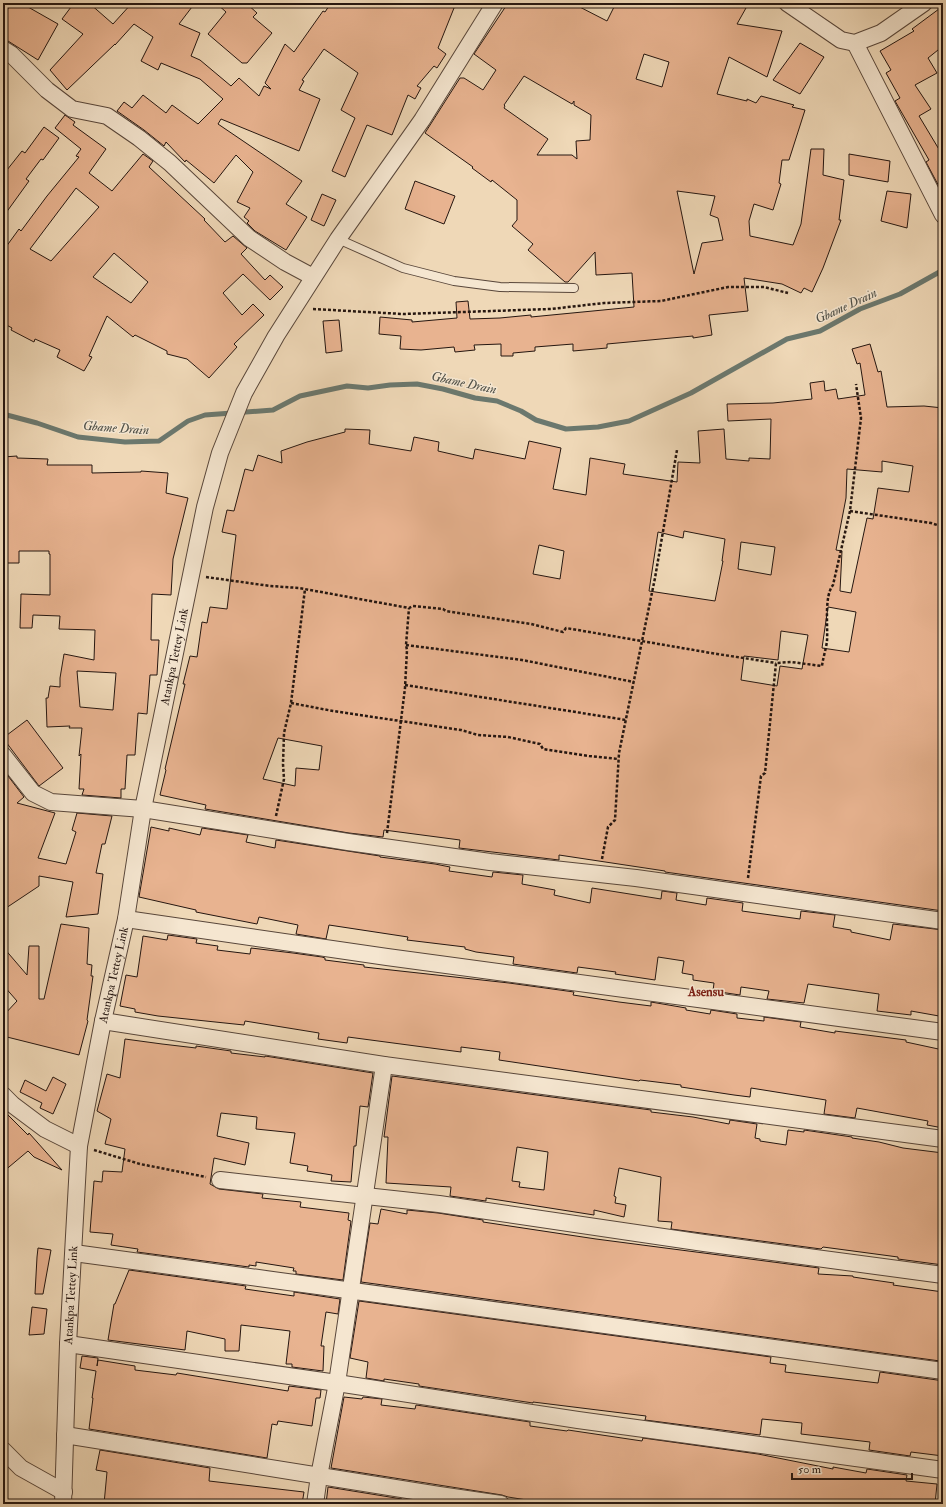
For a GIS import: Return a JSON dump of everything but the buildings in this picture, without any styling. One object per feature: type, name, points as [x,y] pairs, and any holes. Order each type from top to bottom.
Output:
[{"type":"street","name":"Atankpa Tettey Link","points":[[63,1498],[68,1344],[79,1146],[103,1021],[126,919],[143,809],[192,573],[204,507],[220,453],[244,393],[276,336],[338,239],[422,120],[495,3]]},
{"type":"street","points":[[787,3],[801,8],[841,40],[855,44],[881,32],[924,3]]},
{"type":"street","points":[[855,44],[943,216]]},
{"type":"street","points":[[3,49],[11,54],[47,90],[72,109],[107,116],[139,138],[170,163],[250,238],[285,262],[313,278]]},
{"type":"street","points":[[3,755],[33,793],[51,802],[143,809],[490,862],[599,873],[943,921]]},
{"type":"street","points":[[126,919],[387,957],[943,1032]]},
{"type":"street","points":[[103,1021],[384,1066],[943,1139]]},
{"type":"street","points":[[315,1504],[337,1383],[384,1066]]},
{"type":"street","points":[[3,1095],[13,1105],[45,1129],[79,1146]]},
{"type":"street","points":[[220,1180],[455,1206],[704,1243],[943,1275]]},
{"type":"street","points":[[74,1253],[943,1371]]},
{"type":"street","points":[[68,1344],[578,1420],[943,1470]]},
{"type":"street","points":[[65,1435],[501,1504]]},
{"type":"street","points":[[3,1450],[21,1468],[63,1498]]},
{"type":"lane","points":[[338,239],[403,268],[454,281],[500,287],[574,288]]},
{"type":"path","points":[[294,307],[395,314],[418,314],[551,309],[604,303],[661,301],[728,287],[764,287],[788,293]]},
{"type":"path","points":[[192,573],[211,578],[305,589],[409,608],[414,606],[443,609],[446,611],[531,624],[563,632],[566,628],[776,663],[791,662],[822,666],[826,643],[830,589],[833,585],[850,511],[861,418],[856,384]]},
{"type":"path","points":[[599,873],[608,827],[615,820],[618,759],[643,641],[677,450]]},
{"type":"path","points":[[850,511],[931,523],[943,527]]},
{"type":"path","points":[[274,830],[284,779],[282,764],[284,733],[291,703],[305,589]]},
{"type":"path","points":[[384,847],[392,800],[391,797],[405,685],[409,608]]},
{"type":"path","points":[[406,644],[522,660],[634,682]]},
{"type":"path","points":[[746,893],[761,776],[765,773],[776,663]]},
{"type":"path","points":[[405,685],[626,720]]},
{"type":"path","points":[[291,703],[333,711],[461,730],[478,735],[508,737],[540,744],[543,749],[618,759]]},
{"type":"path","points":[[79,1146],[140,1164],[220,1180]]},
{"type":"waterway","name":"Gbame Drain","points":[[3,414],[37,423],[78,437],[125,442],[159,441],[188,421],[205,415],[273,410],[300,396],[347,386],[368,388],[390,385],[417,384],[443,389],[475,398],[497,401],[521,411],[536,420],[566,429],[598,427],[629,421],[691,393],[787,339],[820,331],[860,309],[900,294],[943,270]]},
{"type":"district","name":"Asensu","points":[[706,992]]}]
